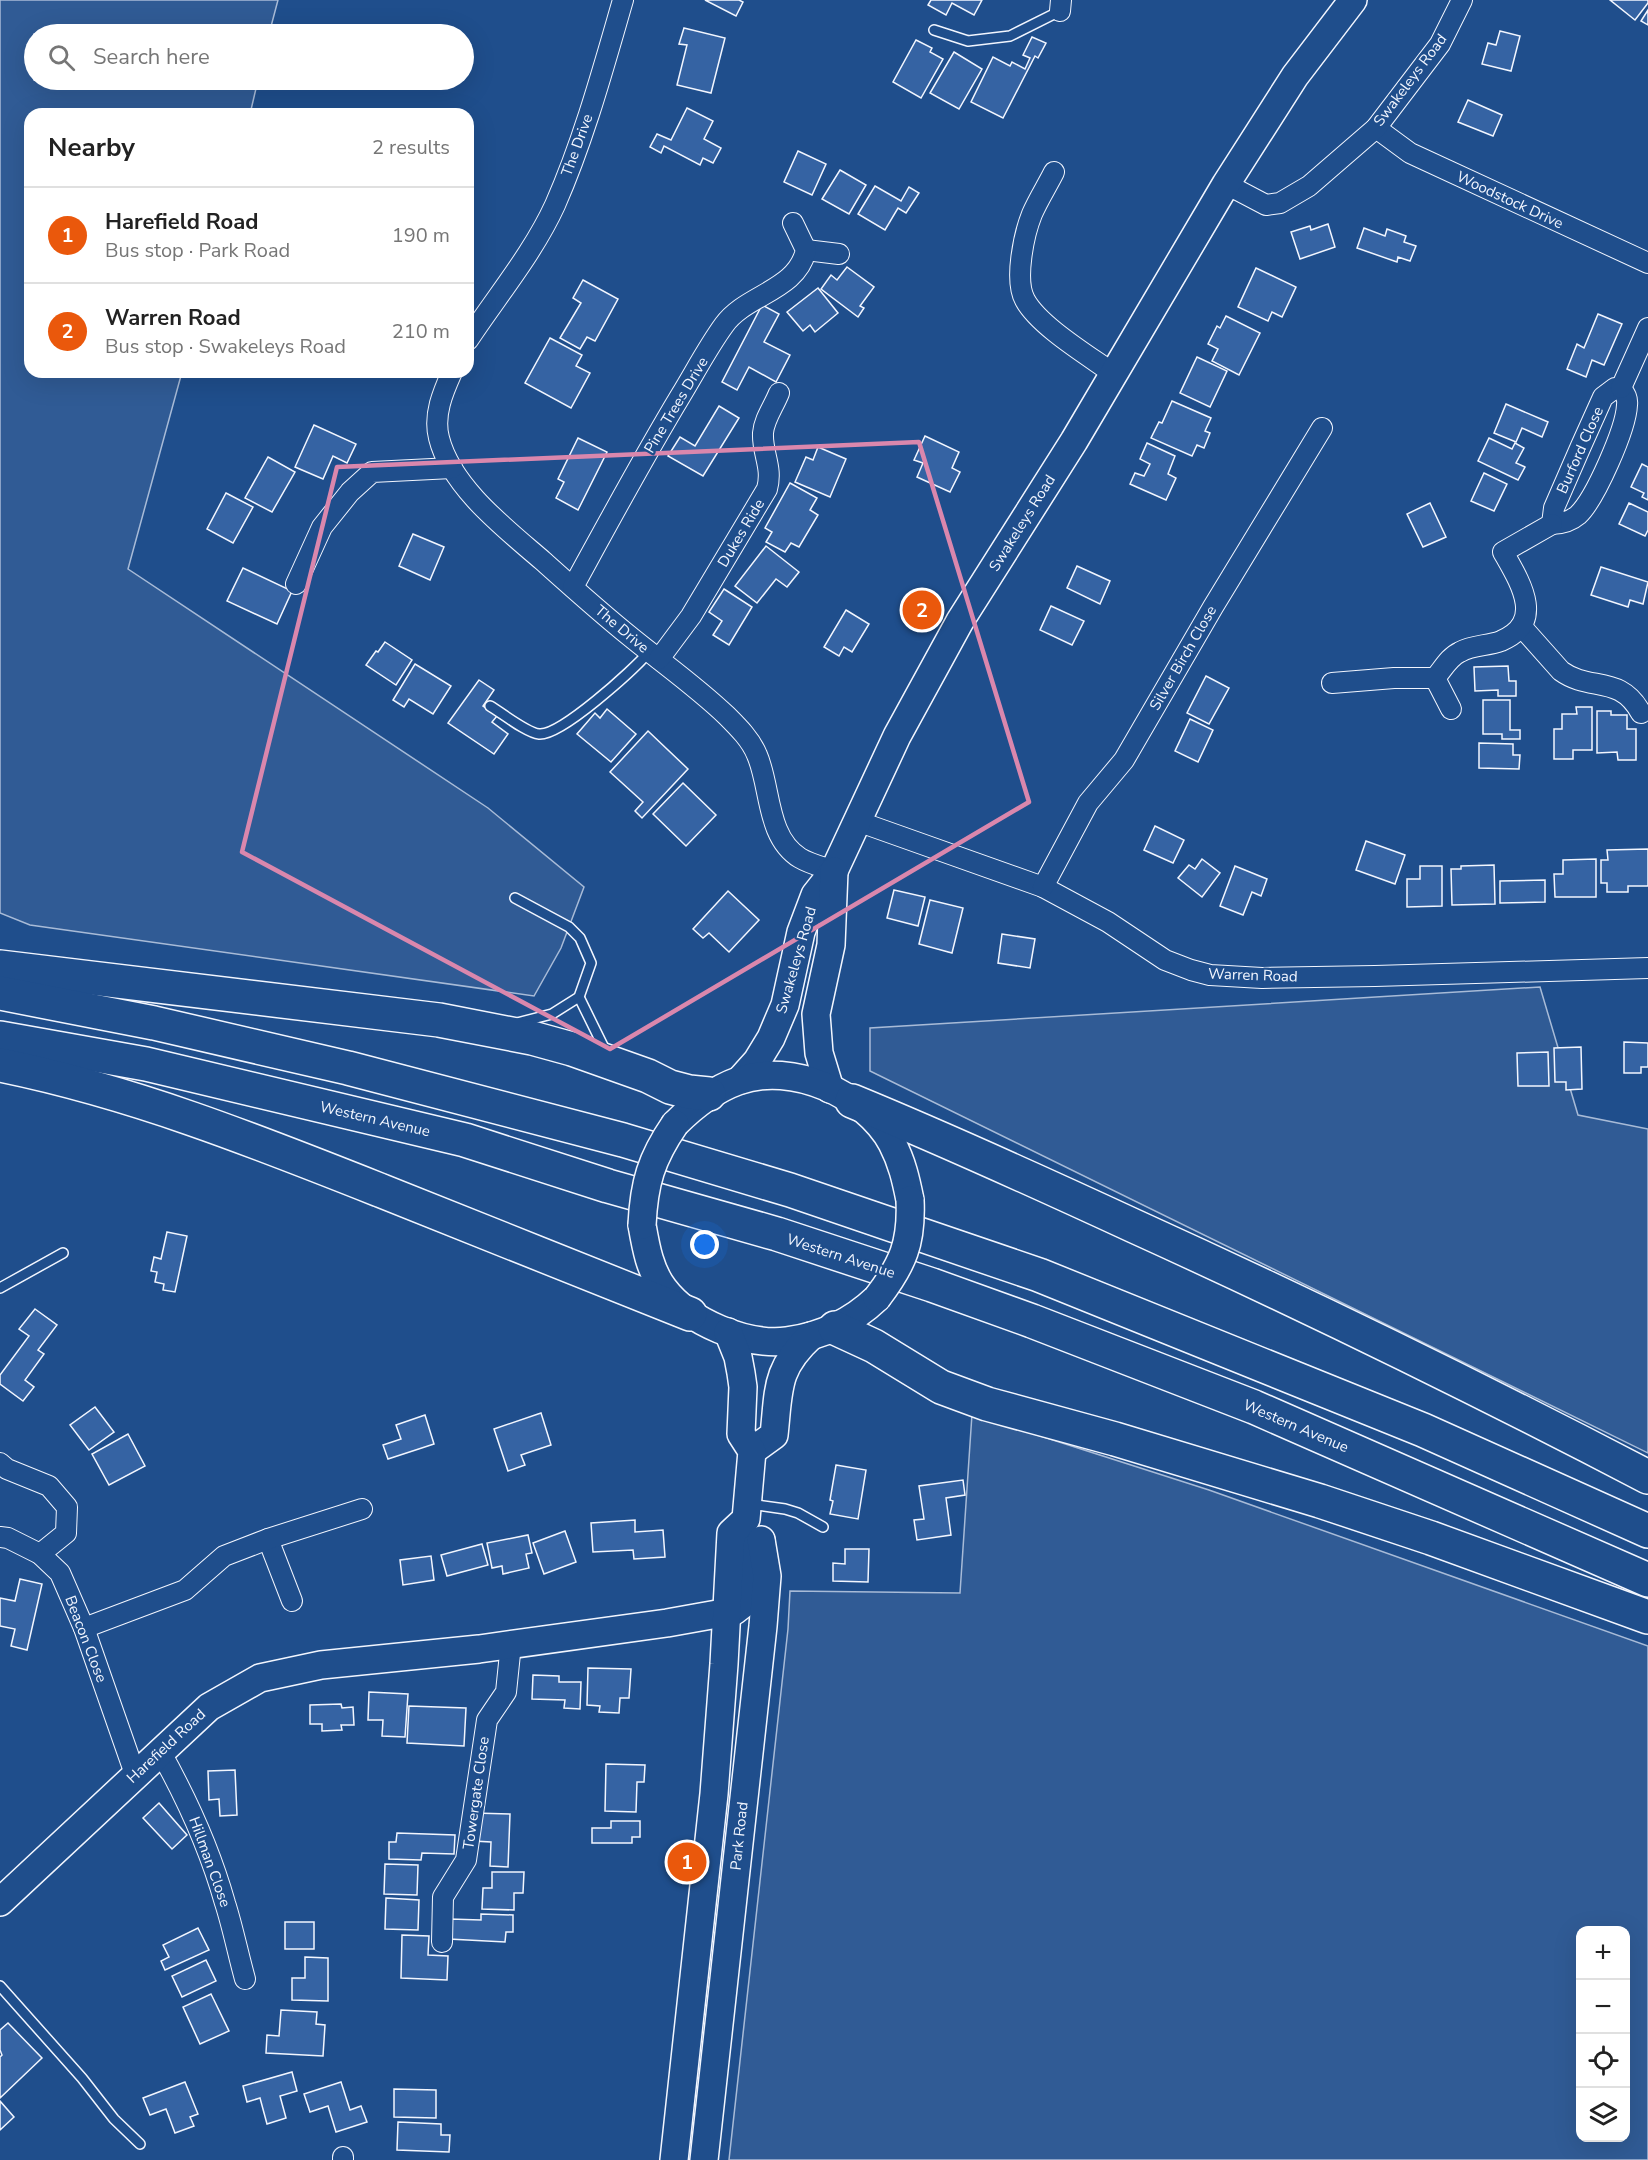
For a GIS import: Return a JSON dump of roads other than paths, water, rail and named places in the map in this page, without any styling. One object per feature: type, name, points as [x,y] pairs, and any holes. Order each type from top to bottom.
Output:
[{"type":"highway","points":[[0,967],[376,1011],[491,1029],[572,1049],[648,1076],[670,1087],[709,1094]]},
{"type":"highway","points":[[0,993],[164,1026],[348,1068],[623,1140],[790,1190],[1050,1279],[1423,1430],[1648,1531]]},
{"type":"highway","name":"Western Avenue","points":[[0,1038],[146,1064],[465,1140],[608,1186],[777,1234],[1032,1321],[1254,1407],[1648,1580]]},
{"type":"highway","points":[[0,1065],[113,1092],[236,1133],[690,1314]]},
{"type":"highway","points":[[841,1095],[989,1159],[1239,1274],[1528,1415],[1648,1477]]},
{"type":"highway","points":[[822,1332],[874,1346],[941,1387],[987,1404],[1115,1439],[1320,1501],[1464,1549],[1648,1617]]},
{"type":"main road","name":"Swakeleys Road","points":[[740,1080],[758,1061],[771,1038],[784,1005],[801,932],[815,895],[834,871],[897,736],[960,621],[1114,374],[1226,184],[1295,76],[1353,0]]},
{"type":"main road","name":"Swakeleys Road","points":[[834,871],[831,945],[816,1014],[819,1053],[841,1095]]},
{"type":"main road","points":[[752,1451],[774,1435],[785,1365],[796,1350],[822,1332],[861,1313],[877,1298],[894,1275],[905,1251],[911,1225],[910,1200],[904,1169],[891,1142],[878,1123],[841,1095],[806,1080],[764,1075],[740,1080],[709,1094],[692,1107],[675,1124],[661,1144],[650,1169],[643,1197],[642,1225],[646,1252],[665,1290],[690,1314],[708,1325],[758,1340],[785,1341],[822,1332]]},
{"type":"main road","name":"Park Road","points":[[674,2160],[714,1794],[731,1533],[747,1511],[752,1451],[741,1434],[743,1387],[738,1357],[728,1332]]},
{"type":"main road","name":"Park Road","points":[[704,2160],[767,1626],[767,1576],[761,1533],[747,1511]]},
{"type":"main road","points":[[726,1613],[738,1610],[743,1604],[751,1549],[761,1541]]},
{"type":"main road","name":"Harefield Road","points":[[0,1902],[209,1707],[260,1678],[321,1665],[511,1644],[726,1613]]},
{"type":"street","name":"The Drive","points":[[474,331],[538,237],[555,206],[582,134],[623,0]]},
{"type":"street","name":"Swakeleys Road","points":[[1226,184],[1266,205],[1280,203],[1309,186],[1376,128],[1440,44],[1462,0]]},
{"type":"street","name":"Woodstock Drive","points":[[1376,128],[1419,157],[1648,263]]},
{"type":"street","points":[[1053,172],[1032,215],[1020,268],[1021,293],[1034,313],[1114,374]]},
{"type":"street","points":[[793,223],[806,250],[839,254]]},
{"type":"street","name":"Pine Trees Drive","points":[[573,587],[654,440],[724,325],[743,306],[794,274],[805,258],[806,250]]},
{"type":"street","name":"Burford Close","points":[[1621,388],[1648,328]]},
{"type":"street","name":"The Drive","points":[[450,378],[438,413],[437,425],[445,456],[469,491],[504,526],[573,587],[725,714],[752,744],[763,772],[775,822],[787,846],[800,858],[834,871]]},
{"type":"street","name":"Burford Close","points":[[1521,626],[1525,620],[1527,602],[1503,552],[1552,524],[1566,522],[1586,507],[1597,488],[1626,412],[1626,396],[1621,388]]},
{"type":"street","name":"Burford Close","points":[[1552,524],[1554,508],[1603,397],[1610,390],[1621,388]]},
{"type":"street","name":"Dukes Ride","points":[[654,656],[691,616],[767,489],[770,471],[763,433],[780,393]]},
{"type":"street","name":"Silver Birch Close","points":[[1043,887],[1088,803],[1124,760],[1322,428]]},
{"type":"street","points":[[296,584],[322,527],[350,492],[372,472],[452,468]]},
{"type":"street","points":[[1435,678],[1451,658],[1462,651],[1499,642],[1511,636],[1521,626],[1561,671],[1568,676],[1621,691],[1635,702],[1641,713]]},
{"type":"street","points":[[1332,683],[1394,678],[1435,678]]},
{"type":"street","points":[[1435,678],[1451,709]]},
{"type":"street","name":"Warren Road","points":[[857,821],[1043,887],[1108,922],[1165,960],[1191,970],[1222,977],[1375,976],[1648,968]]},
{"type":"street","points":[[0,1463],[7,1469],[48,1486],[68,1507],[66,1533],[40,1554]]},
{"type":"street","points":[[84,1628],[184,1590],[224,1556],[268,1539],[362,1509]]},
{"type":"street","name":"Beacon Close","points":[[0,1537],[8,1538],[40,1554],[60,1573],[84,1628],[135,1774]]},
{"type":"street","points":[[268,1539],[292,1602]]},
{"type":"street","name":"Towergate Close","points":[[442,1942],[443,1897],[466,1860],[487,1720],[506,1692],[511,1644]]},
{"type":"street","name":"Hillman Close","points":[[160,1751],[188,1804],[214,1869],[226,1904],[245,1979]]},
{"type":"lane","points":[[934,30],[968,41],[1010,36],[1060,6]]},
{"type":"lane","points":[[490,706],[535,734],[546,734],[563,725],[654,656]]},
{"type":"lane","points":[[491,1029],[552,1014],[579,997],[591,963],[580,938],[569,927],[515,898]]},
{"type":"lane","points":[[579,997],[594,1024],[611,1064]]},
{"type":"lane","points":[[0,1288],[63,1253]]},
{"type":"lane","points":[[747,1511],[785,1509],[798,1513],[823,1527]]},
{"type":"lane","points":[[0,1986],[82,2078],[114,2119],[140,2144]]},
{"type":"place","name":"Warren Road","points":[[922,610]]},
{"type":"place","name":"Harefield Road","points":[[687,1862]]}]
